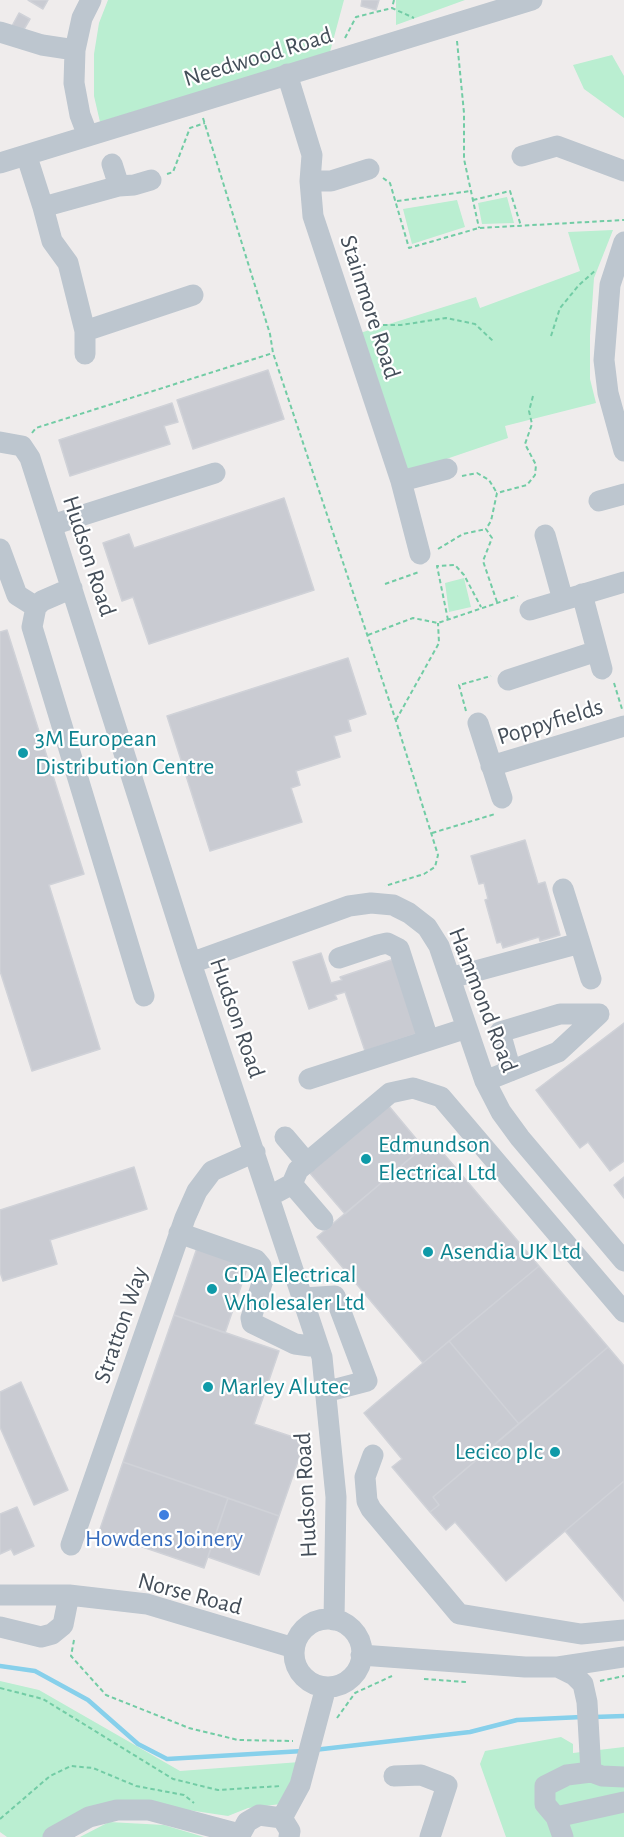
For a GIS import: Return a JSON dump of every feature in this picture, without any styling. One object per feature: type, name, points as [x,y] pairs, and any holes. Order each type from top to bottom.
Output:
[{"type":"street","points":[[88,136],[80,114],[74,83],[75,50],[81,18],[91,0]]},
{"type":"street","name":"Needwood Road","points":[[0,163],[27,157],[286,74],[532,0]]},
{"type":"street","points":[[0,32],[42,45],[75,50]]},
{"type":"street","name":"Stainmore Road","points":[[286,74],[312,155],[310,182],[313,216],[347,325],[426,552]]},
{"type":"street","points":[[522,156],[556,146],[624,171]]},
{"type":"street","points":[[27,157],[52,241],[68,263],[85,331],[85,354]]},
{"type":"street","points":[[112,164],[119,186]]},
{"type":"street","points":[[310,182],[331,181],[369,169]]},
{"type":"street","points":[[43,207],[150,180]]},
{"type":"street","points":[[623,246],[610,285],[604,325],[604,360],[620,423],[624,451]]},
{"type":"street","points":[[85,331],[194,295]]},
{"type":"street","points":[[0,442],[22,446]]},
{"type":"street","name":"Hudson Road","points":[[22,446],[30,458],[191,963],[322,1358],[336,1510],[334,1620]]},
{"type":"street","points":[[401,481],[447,469]]},
{"type":"street","points":[[52,525],[215,473]]},
{"type":"street","points":[[599,501],[624,494]]},
{"type":"street","points":[[508,680],[600,660],[553,606],[545,535]]},
{"type":"street","points":[[0,549],[17,595],[36,607]]},
{"type":"street","points":[[553,606],[624,582]]},
{"type":"street","points":[[72,588],[52,595],[36,607],[32,627],[144,996]]},
{"type":"street","name":"Poppyfields","points":[[478,723],[502,798]]},
{"type":"street","name":"Poppyfields","points":[[491,766],[624,726]]},
{"type":"street","points":[[563,889],[591,979]]},
{"type":"street","name":"Hammond Road","points":[[191,963],[349,906],[371,903],[393,905],[409,912],[427,927],[439,946],[485,1081],[520,1138],[624,1261]]},
{"type":"street","points":[[339,958],[387,943],[399,949],[428,1039]]},
{"type":"street","points":[[450,978],[580,943]]},
{"type":"street","points":[[309,1079],[467,1028]]},
{"type":"street","points":[[485,1081],[511,1071]]},
{"type":"street","points":[[270,1196],[292,1184],[298,1170],[390,1093],[413,1088],[441,1096],[624,1312]]},
{"type":"street","points":[[285,1137],[307,1163]]},
{"type":"street","name":"Stratton Way","points":[[71,1545],[179,1233],[197,1191],[212,1171],[255,1152]]},
{"type":"street","points":[[292,1184],[323,1220]]},
{"type":"street","points":[[179,1233],[256,1260],[261,1266],[263,1280],[251,1318],[252,1323],[295,1344],[310,1346],[317,1343]]},
{"type":"street","points":[[303,1298],[335,1296],[367,1381],[326,1392]]},
{"type":"street","points":[[373,1455],[365,1477],[367,1501],[371,1509],[459,1614],[581,1634],[624,1630]]},
{"type":"street","points":[[336,1510],[371,1509]]},
{"type":"street","name":"Norse Road","points":[[0,1595],[69,1596],[147,1604],[294,1648]]},
{"type":"street","points":[[0,1627],[41,1637],[52,1634],[63,1625],[69,1596]]},
{"type":"street","points":[[318,1620],[334,1620],[346,1624],[356,1634],[361,1655],[358,1669],[349,1679],[339,1685],[326,1687],[314,1684],[304,1677],[297,1668],[294,1648],[297,1637],[307,1626],[318,1620]]},
{"type":"street","points":[[361,1655],[525,1667],[558,1667],[624,1657]]},
{"type":"street","points":[[558,1667],[574,1675],[585,1693],[591,1772]]},
{"type":"street","points":[[53,1837],[89,1817],[117,1810],[149,1810],[239,1835],[247,1822],[259,1815],[286,1828],[326,1687]]},
{"type":"street","points":[[563,1837],[556,1817],[545,1804],[545,1786],[567,1775],[591,1772],[602,1776],[624,1777]]},
{"type":"street","points":[[394,1776],[421,1775],[447,1785],[430,1837]]},
{"type":"street","points":[[556,1817],[624,1802]]},
{"type":"path","points":[[392,8],[394,0]]},
{"type":"path","points":[[333,60],[356,17],[392,8],[447,26],[464,113],[464,159],[479,228]]},
{"type":"path","points":[[199,102],[270,334],[273,353],[368,635],[438,855],[435,867],[424,874],[379,887],[371,903]]},
{"type":"path","points":[[150,180],[173,172],[190,128],[205,123]]},
{"type":"path","points":[[369,169],[390,183],[409,248],[479,228],[624,220]]},
{"type":"path","points":[[396,201],[471,191]]},
{"type":"path","points":[[473,200],[510,191],[521,225]]},
{"type":"path","points":[[551,336],[560,308],[579,285],[623,246]]},
{"type":"path","points":[[347,325],[400,325],[446,318],[475,324],[493,341]]},
{"type":"path","points":[[22,446],[36,428],[273,353]]},
{"type":"path","points":[[497,493],[527,485],[535,475],[536,465],[525,444],[532,424],[528,411],[532,396]]},
{"type":"path","points":[[426,552],[447,546],[463,534],[486,529],[491,521],[497,493],[489,480],[477,473],[456,479],[447,469]]},
{"type":"path","points":[[486,529],[492,538],[483,561],[497,602]]},
{"type":"path","points":[[448,620],[436,566],[455,565],[464,575],[481,607]]},
{"type":"path","points":[[368,635],[413,618],[438,623],[522,595],[553,606]]},
{"type":"path","points":[[396,721],[440,643],[438,623]]},
{"type":"path","points":[[600,660],[610,670],[624,714]]},
{"type":"path","points":[[478,723],[468,718],[459,685],[496,675],[508,680]]},
{"type":"path","points":[[432,833],[505,812],[502,798]]},
{"type":"path","points":[[63,1625],[77,1630],[70,1656],[106,1695],[189,1728],[238,1740],[309,1751]]},
{"type":"path","points":[[332,1724],[355,1693],[396,1674]]},
{"type":"path","points":[[585,1693],[624,1676]]},
{"type":"path","points":[[423,1678],[470,1682]]},
{"type":"path","points":[[0,1688],[43,1699],[173,1779],[218,1790],[300,1785]]},
{"type":"path","points":[[0,1819],[50,1776],[71,1767],[93,1768],[136,1786],[183,1795],[194,1801],[194,1808]]},
{"type":"green space","points":[[108,0],[344,0],[330,52],[100,122],[94,96],[94,54],[99,23]]},
{"type":"green space","points":[[396,0],[465,0],[396,25]]},
{"type":"green space","points":[[612,55],[624,76],[624,118],[584,89],[573,65]]},
{"type":"green space","points":[[507,197],[514,223],[482,224],[478,203]]},
{"type":"green space","points":[[457,200],[465,227],[412,244],[403,209]]},
{"type":"green space","points":[[613,230],[594,278],[590,379],[596,403],[505,426],[508,438],[408,472],[360,333],[476,297],[480,308],[580,271],[568,232]]},
{"type":"green space","points":[[464,578],[471,607],[449,612],[445,583]]},
{"type":"green space","points":[[0,1681],[39,1690],[180,1771],[300,1762],[281,1804],[248,1808],[228,1816],[148,1804],[48,1837],[7,1837],[0,1832]]},
{"type":"green space","points":[[561,1737],[573,1744],[573,1753],[624,1747],[624,1837],[506,1837],[480,1764],[485,1751]]},
{"type":"green space","points":[[109,1822],[164,1825],[204,1837],[80,1837]]},
{"type":"building","points":[[28,0],[48,0],[43,9]]},
{"type":"building","points":[[362,0],[379,0],[376,10],[361,6]]},
{"type":"building","points":[[19,13],[30,19],[23,31],[12,26]]},
{"type":"building","points":[[268,370],[284,419],[193,449],[177,400]]},
{"type":"building","points":[[172,403],[178,422],[164,426],[170,444],[70,476],[59,440]]},
{"type":"building","points":[[284,498],[314,590],[149,644],[133,597],[122,601],[103,543],[129,534],[134,548]]},
{"type":"building","name":"3M European Distribution Centre","points":[[7,630],[84,874],[49,885],[100,1049],[32,1071],[0,971],[0,632]]},
{"type":"building","points":[[348,658],[366,714],[348,720],[351,731],[334,736],[340,757],[296,771],[300,785],[291,788],[302,822],[210,851],[167,716]]},
{"type":"building","points":[[525,840],[538,884],[545,882],[560,935],[540,941],[539,937],[503,948],[501,942],[497,943],[485,900],[488,899],[484,883],[479,884],[471,856]]},
{"type":"building","points":[[321,953],[331,983],[342,980],[340,977],[394,959],[419,1033],[365,1051],[345,992],[335,995],[337,999],[309,1009],[293,962]]},
{"type":"building","points":[[624,1023],[624,1161],[610,1171],[588,1142],[580,1148],[536,1090]]},
{"type":"building","name":"Edmundson Electrical Ltd","points":[[388,1105],[423,1147],[345,1214],[309,1172]]},
{"type":"building","name":"Asendia UK Ltd","points":[[432,1140],[539,1266],[423,1363],[317,1237]]},
{"type":"building","points":[[134,1167],[147,1209],[50,1240],[57,1264],[3,1281],[0,1272],[0,1210]]},
{"type":"building","points":[[624,1177],[624,1198],[614,1185]]},
{"type":"building","name":"GDA Electrical Wholesaler Ltd","points":[[198,1245],[249,1263],[225,1333],[174,1315]]},
{"type":"building","points":[[539,1266],[608,1347],[519,1424],[449,1341]]},
{"type":"building","name":"Marley Alutec","points":[[174,1315],[279,1351],[254,1424],[305,1441],[279,1516],[123,1462]]},
{"type":"building","points":[[449,1341],[519,1424],[433,1497],[439,1505],[430,1512],[392,1467],[402,1459],[364,1413]]},
{"type":"building","name":"Lecico plc","points":[[608,1347],[624,1366],[624,1481],[506,1581],[455,1522],[446,1530],[430,1512],[439,1505],[433,1497]]},
{"type":"building","points":[[21,1382],[68,1490],[34,1505],[0,1427],[0,1392]]},
{"type":"building","name":"Howdens Joinery","points":[[123,1462],[228,1498],[204,1568],[99,1532]]},
{"type":"building","name":"Lecico plc","points":[[624,1481],[624,1601],[565,1531]]},
{"type":"building","points":[[228,1498],[279,1516],[259,1575],[208,1557]]},
{"type":"building","points":[[17,1507],[34,1546],[14,1555],[11,1549],[0,1554],[0,1514]]},
{"type":"waterway","points":[[0,1666],[35,1671],[88,1700],[138,1744],[167,1759],[303,1751]]},
{"type":"waterway","points":[[594,1717],[624,1716]]},
{"type":"waterway","points":[[314,1750],[470,1732],[517,1720],[582,1717]]},
{"type":"place","name":"3M European Distribution Centre","points":[[23,753]]},
{"type":"place","name":"Edmundson Electrical Ltd","points":[[366,1159]]},
{"type":"place","name":"Asendia UK Ltd","points":[[428,1252]]},
{"type":"place","name":"GDA Electrical Wholesaler Ltd","points":[[212,1289]]},
{"type":"place","name":"Marley Alutec","points":[[208,1387]]},
{"type":"place","name":"Lecico plc","points":[[555,1452]]},
{"type":"place","name":"Howdens Joinery","points":[[164,1515]]}]
